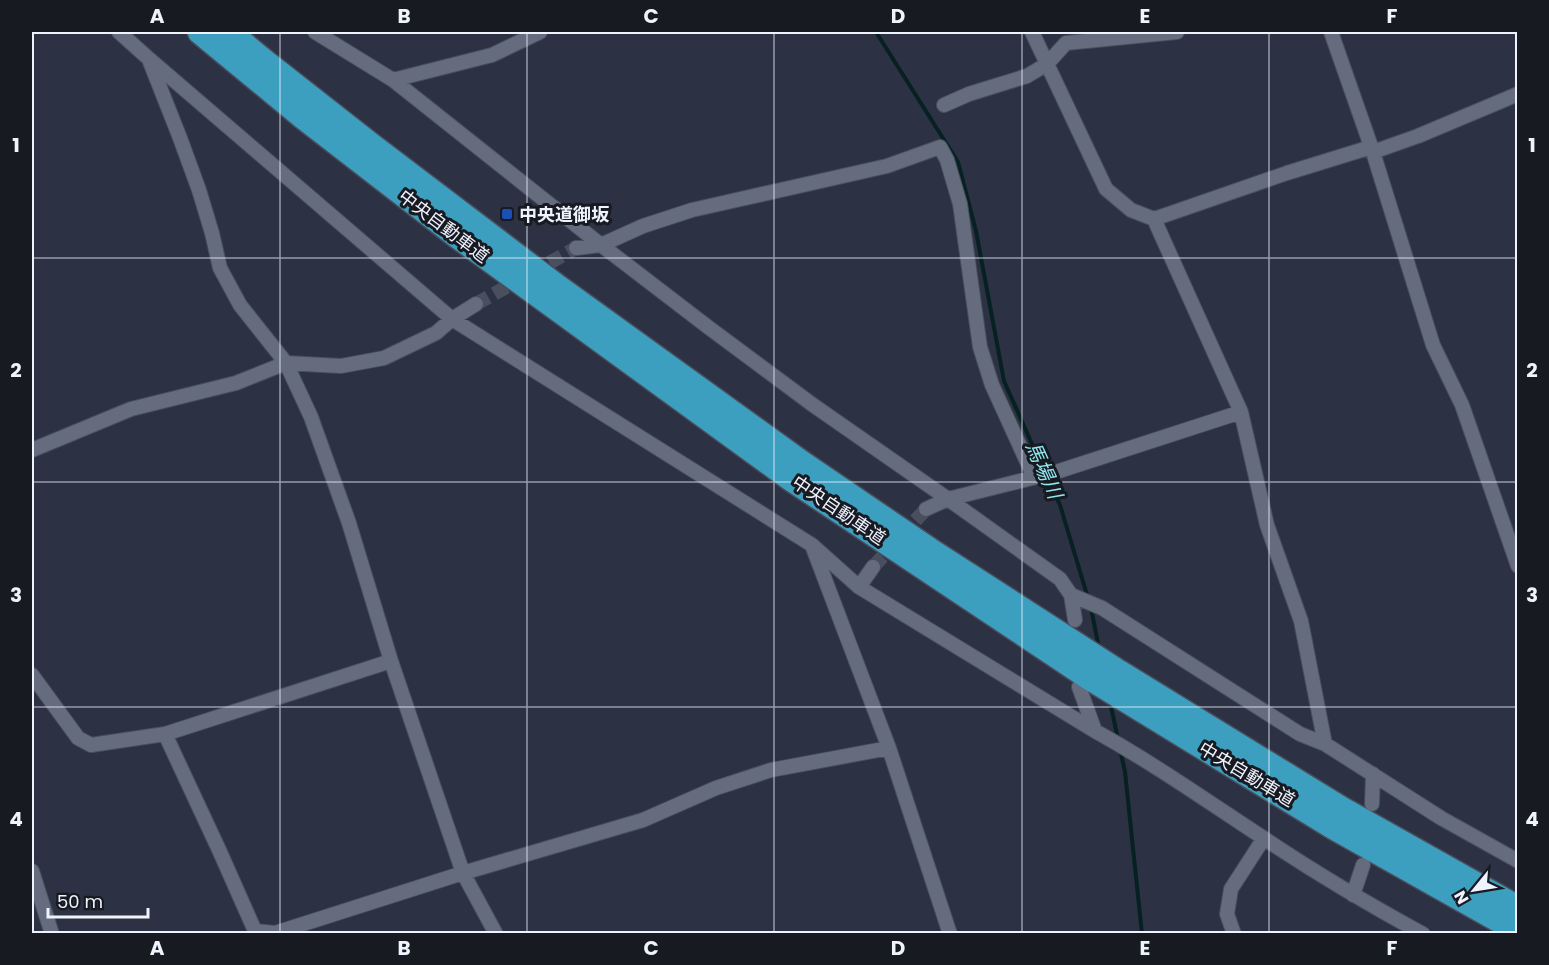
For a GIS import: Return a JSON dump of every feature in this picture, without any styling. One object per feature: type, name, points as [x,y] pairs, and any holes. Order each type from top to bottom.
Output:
[{"type":"highway","name":"中央自動車道","points":[[200,32],[363,164],[542,299],[791,478],[1084,682],[1123,699],[1333,827],[1518,931]]},
{"type":"highway","name":"中央自動車道","points":[[229,32],[371,145],[558,287],[812,469],[940,556],[1119,672],[1342,809],[1518,908]]},
{"type":"street","points":[[119,32],[452,319],[812,545],[859,587],[1128,749],[1353,895],[1418,932]]},
{"type":"street","points":[[315,32],[393,80],[708,327],[813,405],[1060,579],[1076,597],[1096,606],[1300,734],[1324,744],[1442,818],[1518,861]]},
{"type":"street","points":[[393,80],[492,55],[540,32]]},
{"type":"street","points":[[1032,32],[1106,189],[1131,210],[1154,219],[1368,148],[1373,152]]},
{"type":"street","points":[[944,105],[969,94],[1027,76],[1047,64],[1066,43],[1178,32]]},
{"type":"street","points":[[1331,32],[1373,152],[1433,345],[1462,405],[1518,566]]},
{"type":"street","points":[[148,58],[195,180],[212,233],[220,268],[240,305],[286,363],[311,417],[349,523],[390,661],[463,873],[496,933]]},
{"type":"street","points":[[1373,152],[1418,136],[1518,94]]},
{"type":"street","points":[[576,249],[601,245],[643,226],[692,210],[887,166],[940,147],[947,160],[960,204],[980,347],[992,385],[1036,476]]},
{"type":"street","points":[[1154,219],[1241,412],[1267,525],[1301,621],[1324,744]]},
{"type":"street","points":[[32,450],[131,409],[236,383],[286,363],[341,366],[384,358],[436,333],[452,319],[476,304]]},
{"type":"street","points":[[926,509],[948,499],[1052,473],[1241,412]]},
{"type":"street","points":[[812,545],[889,748],[950,933]]},
{"type":"street","points":[[859,587],[873,567]]},
{"type":"street","points":[[1075,620],[1076,597]]},
{"type":"street","points":[[32,675],[78,738],[91,744],[165,734],[390,661]]},
{"type":"street","points":[[1084,682],[1095,731]]},
{"type":"street","points":[[165,734],[254,932],[275,933],[463,873],[643,820],[716,788],[771,770],[889,748]]},
{"type":"street","points":[[1371,804],[1373,774]]},
{"type":"street","points":[[1234,933],[1227,914],[1230,889],[1264,838]]},
{"type":"street","points":[[1353,895],[1363,865]]},
{"type":"street","points":[[32,871],[52,933]]},
{"type":"waterway","name":"馬場川","points":[[876,32],[958,162],[976,231],[1004,381],[1044,471]]},
{"type":"waterway","name":"馬場川","points":[[1047,477],[1060,505],[1088,598]]},
{"type":"waterway","name":"馬場川","points":[[1091,608],[1099,648]]},
{"type":"waterway","name":"馬場川","points":[[1110,702],[1118,739]]},
{"type":"waterway","name":"馬場川","points":[[1120,749],[1125,772],[1142,934]]},
{"type":"tunnel","points":[[476,304],[576,248]]},
{"type":"tunnel","points":[[873,567],[926,509]]},
{"type":"place","name":"中央道御坂","points":[[507,214]]}]
